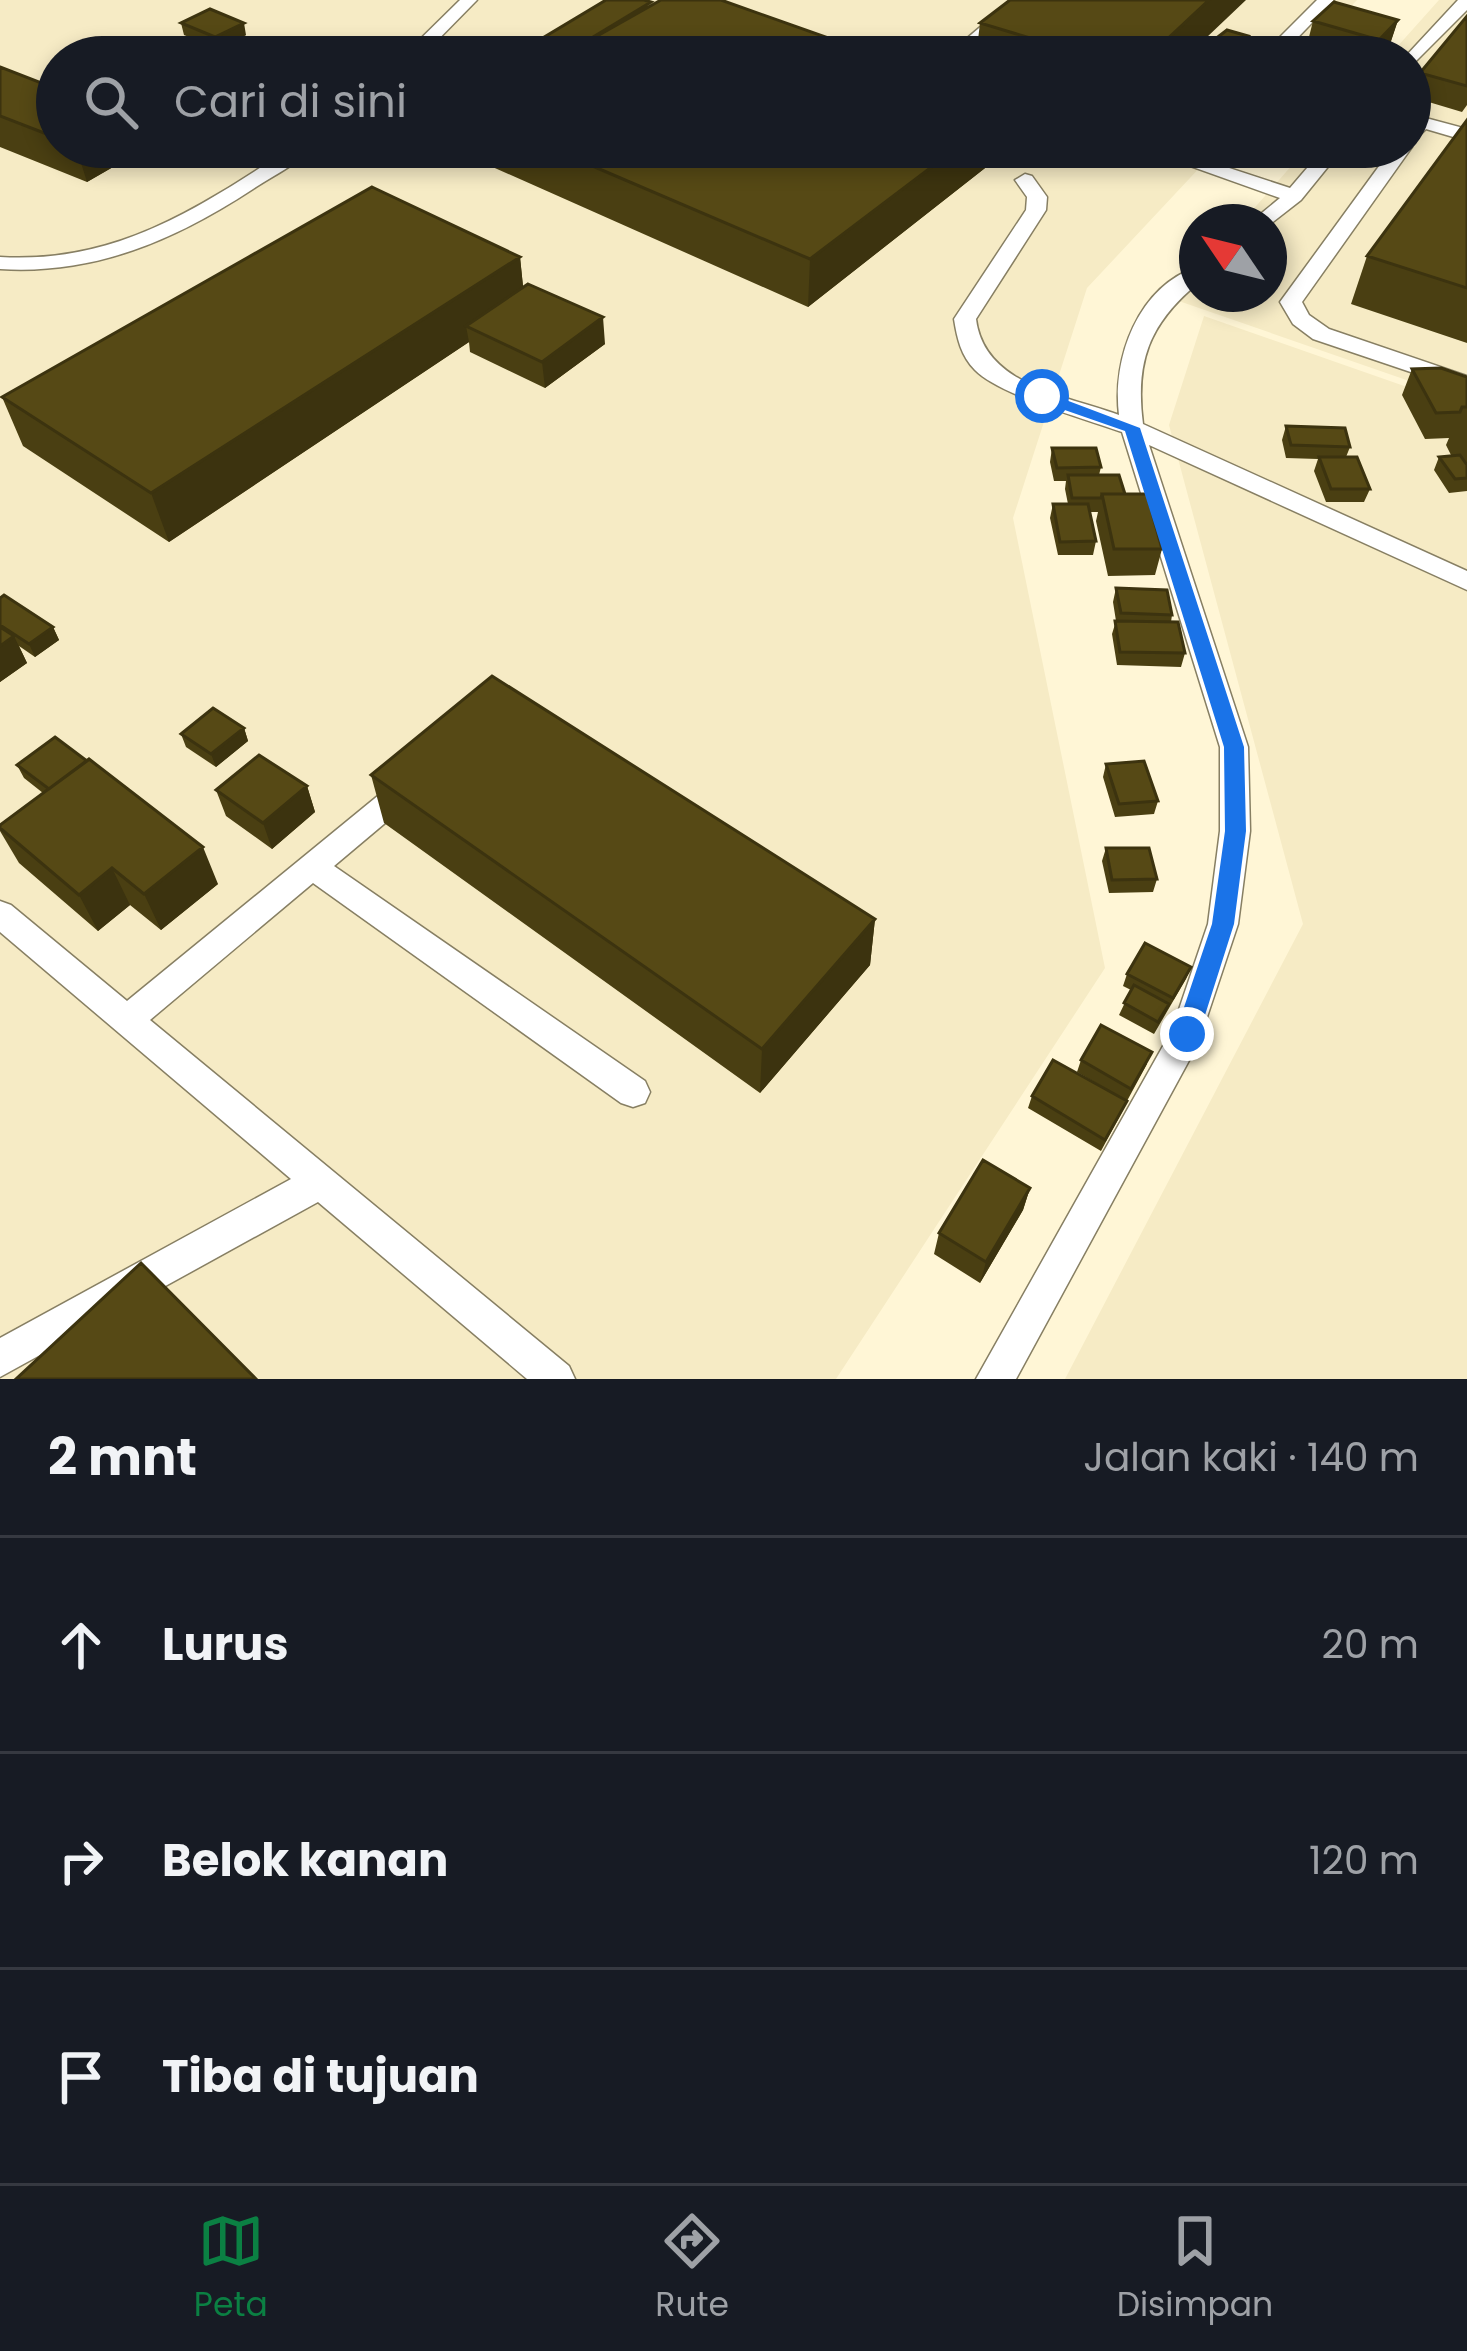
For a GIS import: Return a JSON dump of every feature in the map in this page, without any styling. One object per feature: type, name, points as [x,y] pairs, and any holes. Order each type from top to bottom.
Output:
[{"type":"lane","points":[[432,36],[469,0]]},
{"type":"lane","points":[[979,36],[1022,0]]},
{"type":"lane","points":[[1290,36],[1326,0]]},
{"type":"lane","points":[[1431,39],[1467,0]]},
{"type":"lane","points":[[1431,125],[1467,135]]},
{"type":"lane","points":[[0,263],[53,266],[105,256],[180,222],[269,168]]},
{"type":"lane","points":[[1218,168],[1294,196]]},
{"type":"lane","points":[[1284,204],[1317,168]]},
{"type":"lane","points":[[1388,168],[1291,302],[1301,320],[1321,334],[1467,383]]},
{"type":"lane","points":[[1025,180],[1037,197],[1036,210],[965,319],[968,343],[982,365],[1000,379],[1132,428],[1467,581]]},
{"type":"lane","points":[[995,1379],[1187,1034],[1223,924],[1235,831],[1234,747],[1132,428],[1126,357],[1164,299],[1179,287]]},
{"type":"lane","points":[[127,1020],[421,777]]},
{"type":"lane","points":[[312,866],[633,1092]]},
{"type":"lane","points":[[0,914],[556,1379]]},
{"type":"lane","points":[[0,1358],[320,1182]]},
{"type":"shaded area","points":[[0,0],[1357,0],[1323,36],[36,36],[36,168],[1199,168],[1087,288],[1013,518],[1105,968],[836,1379],[0,1379]]},
{"type":"shaded area","points":[[1439,0],[1467,0],[1467,401],[1210,312],[1287,312],[1287,204],[1258,204],[1290,168],[1431,168],[1431,36],[1407,36]]},
{"type":"shaded area","points":[[1204,316],[1467,408],[1467,1379],[1065,1379],[1303,924],[1169,425]]},
{"type":"building","points":[[606,0],[651,2],[595,36],[546,36]]},
{"type":"building","points":[[661,0],[721,0],[823,36],[597,36]]},
{"type":"building","points":[[1010,0],[1209,0],[1170,36],[1024,36],[980,23]]},
{"type":"building","points":[[1334,2],[1398,20],[1383,36],[1365,36],[1313,21]]},
{"type":"building","points":[[210,9],[244,23],[213,36],[181,23]]},
{"type":"building","points":[[1467,16],[1467,86],[1431,76],[1431,60]]},
{"type":"building","points":[[0,67],[36,81],[36,130],[0,116]]},
{"type":"building","points":[[1467,120],[1467,288],[1367,256]]},
{"type":"building","points":[[597,168],[930,168],[810,259]]},
{"type":"building","points":[[372,187],[520,257],[151,493],[2,397]]},
{"type":"building","points":[[528,284],[603,317],[542,362],[466,326]]},
{"type":"building","points":[[1441,368],[1467,377],[1467,407],[1460,412],[1436,413],[1412,369]]},
{"type":"building","points":[[1286,426],[1345,428],[1350,447],[1291,445]]},
{"type":"building","points":[[1052,448],[1096,448],[1101,467],[1057,468]]},
{"type":"building","points":[[1460,455],[1467,465],[1467,478],[1455,479],[1439,457]]},
{"type":"building","points":[[1319,457],[1357,457],[1370,489],[1331,489]]},
{"type":"building","points":[[1068,475],[1119,475],[1125,494],[1072,498]]},
{"type":"building","points":[[1102,494],[1147,494],[1162,549],[1114,549]]},
{"type":"building","points":[[1053,504],[1088,504],[1096,541],[1060,542]]},
{"type":"building","points":[[1116,588],[1167,590],[1172,615],[1121,613]]},
{"type":"building","points":[[4,595],[53,627],[29,644],[0,625]]},
{"type":"building","points":[[1115,621],[1178,622],[1185,653],[1120,652]]},
{"type":"building","points":[[0,627],[14,636],[0,646]]},
{"type":"building","points":[[492,676],[875,919],[762,1049],[371,775]]},
{"type":"building","points":[[213,708],[244,728],[211,754],[181,734]]},
{"type":"building","points":[[55,737],[87,761],[49,789],[17,765]]},
{"type":"building","points":[[259,755],[307,786],[263,823],[216,790]]},
{"type":"building","points":[[89,759],[203,847],[144,894],[112,868],[79,895],[0,828]]},
{"type":"building","points":[[1144,761],[1158,801],[1119,804],[1106,764]]},
{"type":"building","points":[[1106,848],[1149,848],[1157,879],[1112,880]]},
{"type":"building","points":[[1145,943],[1191,967],[1173,998],[1127,974]]},
{"type":"building","points":[[1134,985],[1169,1004],[1158,1022],[1124,1003]]},
{"type":"building","points":[[1101,1025],[1152,1052],[1131,1089],[1081,1060]]},
{"type":"building","points":[[1053,1060],[1127,1101],[1105,1140],[1032,1096]]},
{"type":"building","points":[[983,1160],[1030,1188],[986,1262],[939,1233]]},
{"type":"building","points":[[141,1263],[256,1379],[16,1379]]},
{"type":"route","points":[[1042,396],[1132,428],[1234,747],[1235,831],[1223,924],[1187,1034]]}]
